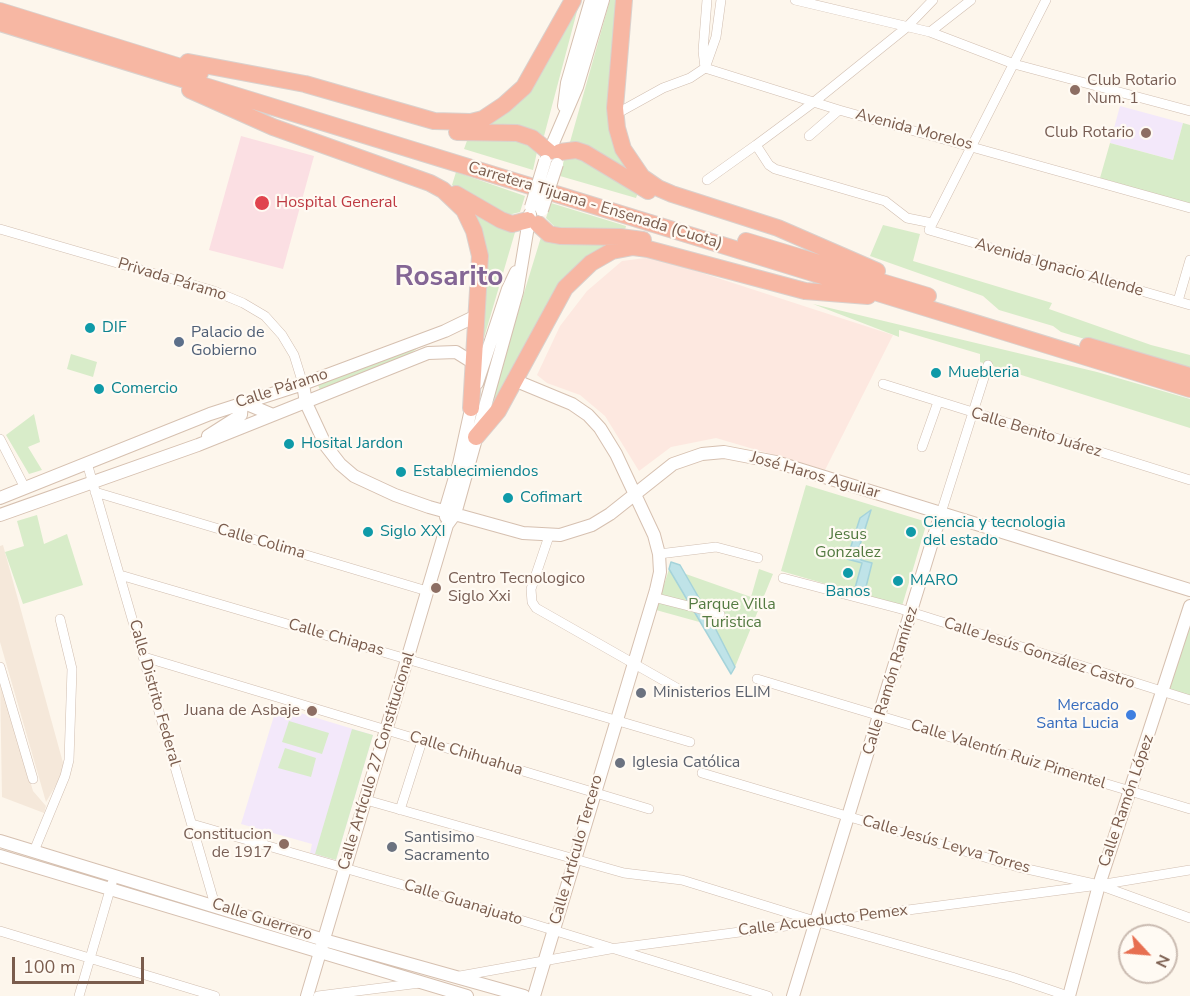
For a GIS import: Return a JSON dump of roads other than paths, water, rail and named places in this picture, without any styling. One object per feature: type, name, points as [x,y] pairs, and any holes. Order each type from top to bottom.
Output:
[{"type":"highway","points":[[163,67],[199,63],[304,84],[434,121],[471,122],[504,105],[524,87],[573,0]]},
{"type":"highway","points":[[624,0],[616,114],[623,149],[642,177],[672,194],[753,219],[814,244],[886,275],[912,291]]},
{"type":"highway","name":"Carretera Tijuana - Ensenada (Cuota)","points":[[0,11],[163,67],[883,295],[1190,389]]},
{"type":"highway","name":"Carretera Tijuana - Ensenada (Cuota)","points":[[0,23],[163,67],[1190,376]]},
{"type":"highway","points":[[163,67],[196,93],[273,128],[430,183],[455,201],[470,221],[480,255],[471,408]]},
{"type":"highway","points":[[266,77],[441,130],[522,134],[532,138],[553,157],[576,150],[662,198],[780,236],[814,244]]},
{"type":"highway","points":[[273,128],[315,138],[424,176],[512,224],[535,215],[549,234],[638,239],[796,283],[824,294]]},
{"type":"highway","points":[[476,437],[498,411],[565,288],[591,263],[612,251],[633,247],[648,249],[744,276],[824,294],[883,295]]},
{"type":"main road","name":"Calle Artículo 27 Constitucional","points":[[563,121],[567,83],[591,0]]},
{"type":"main road","name":"Calle Artículo 27 Constitucional","points":[[450,512],[476,437],[517,292],[522,261],[563,121],[577,87],[603,0]]},
{"type":"main road","name":"Calle Artículo 27 Constitucional","points":[[307,996],[447,525],[471,408],[500,311],[522,261]]},
{"type":"main road","name":"Calle Páramo","points":[[87,463],[242,402],[303,384],[445,331],[476,316]]},
{"type":"main road","name":"Calle Páramo","points":[[94,487],[428,353],[448,351],[460,354],[472,362]]},
{"type":"main road","name":"Calle Artículo Tercero","points":[[514,380],[572,404],[588,415],[609,440],[654,536],[659,554],[660,572],[534,996]]},
{"type":"main road","name":"José Haros Aguilar","points":[[303,384],[306,403],[331,453],[354,476],[394,495],[523,533],[549,536],[572,533],[592,525],[673,464],[684,458],[724,452],[776,462],[1190,590]]},
{"type":"main road","points":[[198,445],[214,431],[241,415],[242,402],[273,415]]},
{"type":"main road","points":[[0,498],[87,463]]},
{"type":"main road","points":[[0,515],[94,487]]},
{"type":"main road","name":"Calle Ramón Ramírez","points":[[793,996],[818,922],[941,513]]},
{"type":"main road","name":"Calle Ramón López","points":[[1069,996],[1099,885],[1190,606]]},
{"type":"main road","name":"Calle Guerrero","points":[[0,841],[215,905],[420,983],[467,996]]},
{"type":"main road","name":"Calle Guerrero","points":[[0,856],[322,946],[458,977],[524,996]]},
{"type":"street","points":[[705,68],[703,51],[708,0]]},
{"type":"street","points":[[616,114],[663,88],[690,78],[705,68],[716,37],[720,0]]},
{"type":"street","points":[[795,0],[930,32],[1014,64],[1190,111]]},
{"type":"street","points":[[707,180],[814,102],[907,27],[933,0]]},
{"type":"street","points":[[930,32],[971,0]]},
{"type":"street","points":[[930,227],[1046,0]]},
{"type":"street","name":"Avenida Morelos","points":[[705,68],[839,110],[1190,208]]},
{"type":"street","points":[[809,136],[839,110]]},
{"type":"street","name":"Avenida Ignacio Allende","points":[[756,145],[769,165],[776,169],[885,201],[907,218],[930,227],[1190,305]]},
{"type":"street","name":"Privada Páramo","points":[[0,229],[214,291],[243,303],[265,316],[278,329],[294,355],[303,384]]},
{"type":"street","points":[[1178,302],[1190,260]]},
{"type":"street","name":"Calle Ramón Ramírez","points":[[941,513],[988,365]]},
{"type":"street","name":"Calle Benito Juárez","points":[[883,384],[1190,480]]},
{"type":"street","points":[[922,447],[938,402]]},
{"type":"street","points":[[0,439],[25,488]]},
{"type":"street","name":"Calle Distrito Federal","points":[[87,463],[215,905]]},
{"type":"street","name":"Calle Colima","points":[[94,487],[428,591]]},
{"type":"street","points":[[549,536],[531,589],[534,605],[632,665],[682,691]]},
{"type":"street","points":[[659,554],[716,547],[758,558]]},
{"type":"street","name":"Calle Chiapas","points":[[120,575],[408,658],[615,722],[690,742]]},
{"type":"street","name":"Calle Jesús González Castro","points":[[783,578],[911,612],[1163,694],[1190,700]]},
{"type":"street","points":[[653,597],[720,614]]},
{"type":"street","points":[[34,851],[65,776],[69,760],[72,669],[60,619]]},
{"type":"street","name":"Calle Chihuahua","points":[[144,657],[649,809]]},
{"type":"street","points":[[0,667],[33,779]]},
{"type":"street","name":"Calle Valentín Ruiz Pimentel","points":[[757,679],[1190,809]]},
{"type":"street","points":[[400,810],[423,741]]},
{"type":"street","name":"Calle Jesús Leyva Torres","points":[[702,773],[1018,867],[1099,885],[1190,918]]},
{"type":"street","points":[[366,800],[576,860],[636,875],[682,880],[1069,996]]},
{"type":"street","name":"Calle Guanajuato","points":[[192,824],[554,930],[768,996]]},
{"type":"street","name":"Calle Acueducto Pemex","points":[[458,977],[610,949],[1099,885],[1190,870]]},
{"type":"street","points":[[79,996],[114,875]]},
{"type":"street","points":[[0,931],[215,996]]},
{"type":"street","points":[[318,996],[420,983]]},
{"type":"water","points":[[871,510],[858,551],[861,560],[872,563],[865,591],[855,588],[862,563],[847,559],[860,518]]},
{"type":"water","points":[[671,562],[680,565],[707,612],[735,667],[731,674],[669,569]]},
{"type":"place","name":"Club Rotario Num. 1","points":[[1075,90]]},
{"type":"place","name":"Club Rotario","points":[[1146,133]]},
{"type":"place","name":"Hospital General","points":[[262,203]]},
{"type":"place","name":"DIF","points":[[90,328]]},
{"type":"place","name":"Palacio de Gobierno","points":[[179,342]]},
{"type":"place","name":"Muebleria","points":[[936,373]]},
{"type":"place","name":"Comercio","points":[[99,389]]},
{"type":"place","name":"Hosital Jardon","points":[[289,444]]},
{"type":"place","name":"Establecimiendos","points":[[401,472]]},
{"type":"place","name":"Cofimart","points":[[508,498]]},
{"type":"place","name":"Siglo XXI","points":[[368,532]]},
{"type":"place","name":"Ciencia y tecnologia del estado","points":[[911,532]]},
{"type":"place","name":"Banos","points":[[848,573]]},
{"type":"place","name":"MARO","points":[[898,581]]},
{"type":"place","name":"Centro Tecnologico Siglo Xxi","points":[[436,588]]},
{"type":"place","name":"Ministerios ELIM","points":[[641,693]]},
{"type":"place","name":"Juana de Asbaje","points":[[312,711]]},
{"type":"place","name":"Mercado Santa Lucia","points":[[1131,715]]},
{"type":"place","name":"Iglesia Católica","points":[[620,763]]},
{"type":"place","name":"Constitucion de 1917","points":[[284,844]]},
{"type":"place","name":"Santisimo Sacramento","points":[[392,847]]},
{"type":"district","name":"Rosarito","points":[[449,278]]},
{"type":"park label","name":"Jesus Gonzalez","points":[[848,544]]},
{"type":"park label","name":"Parque Villa Turistica","points":[[732,614]]}]
